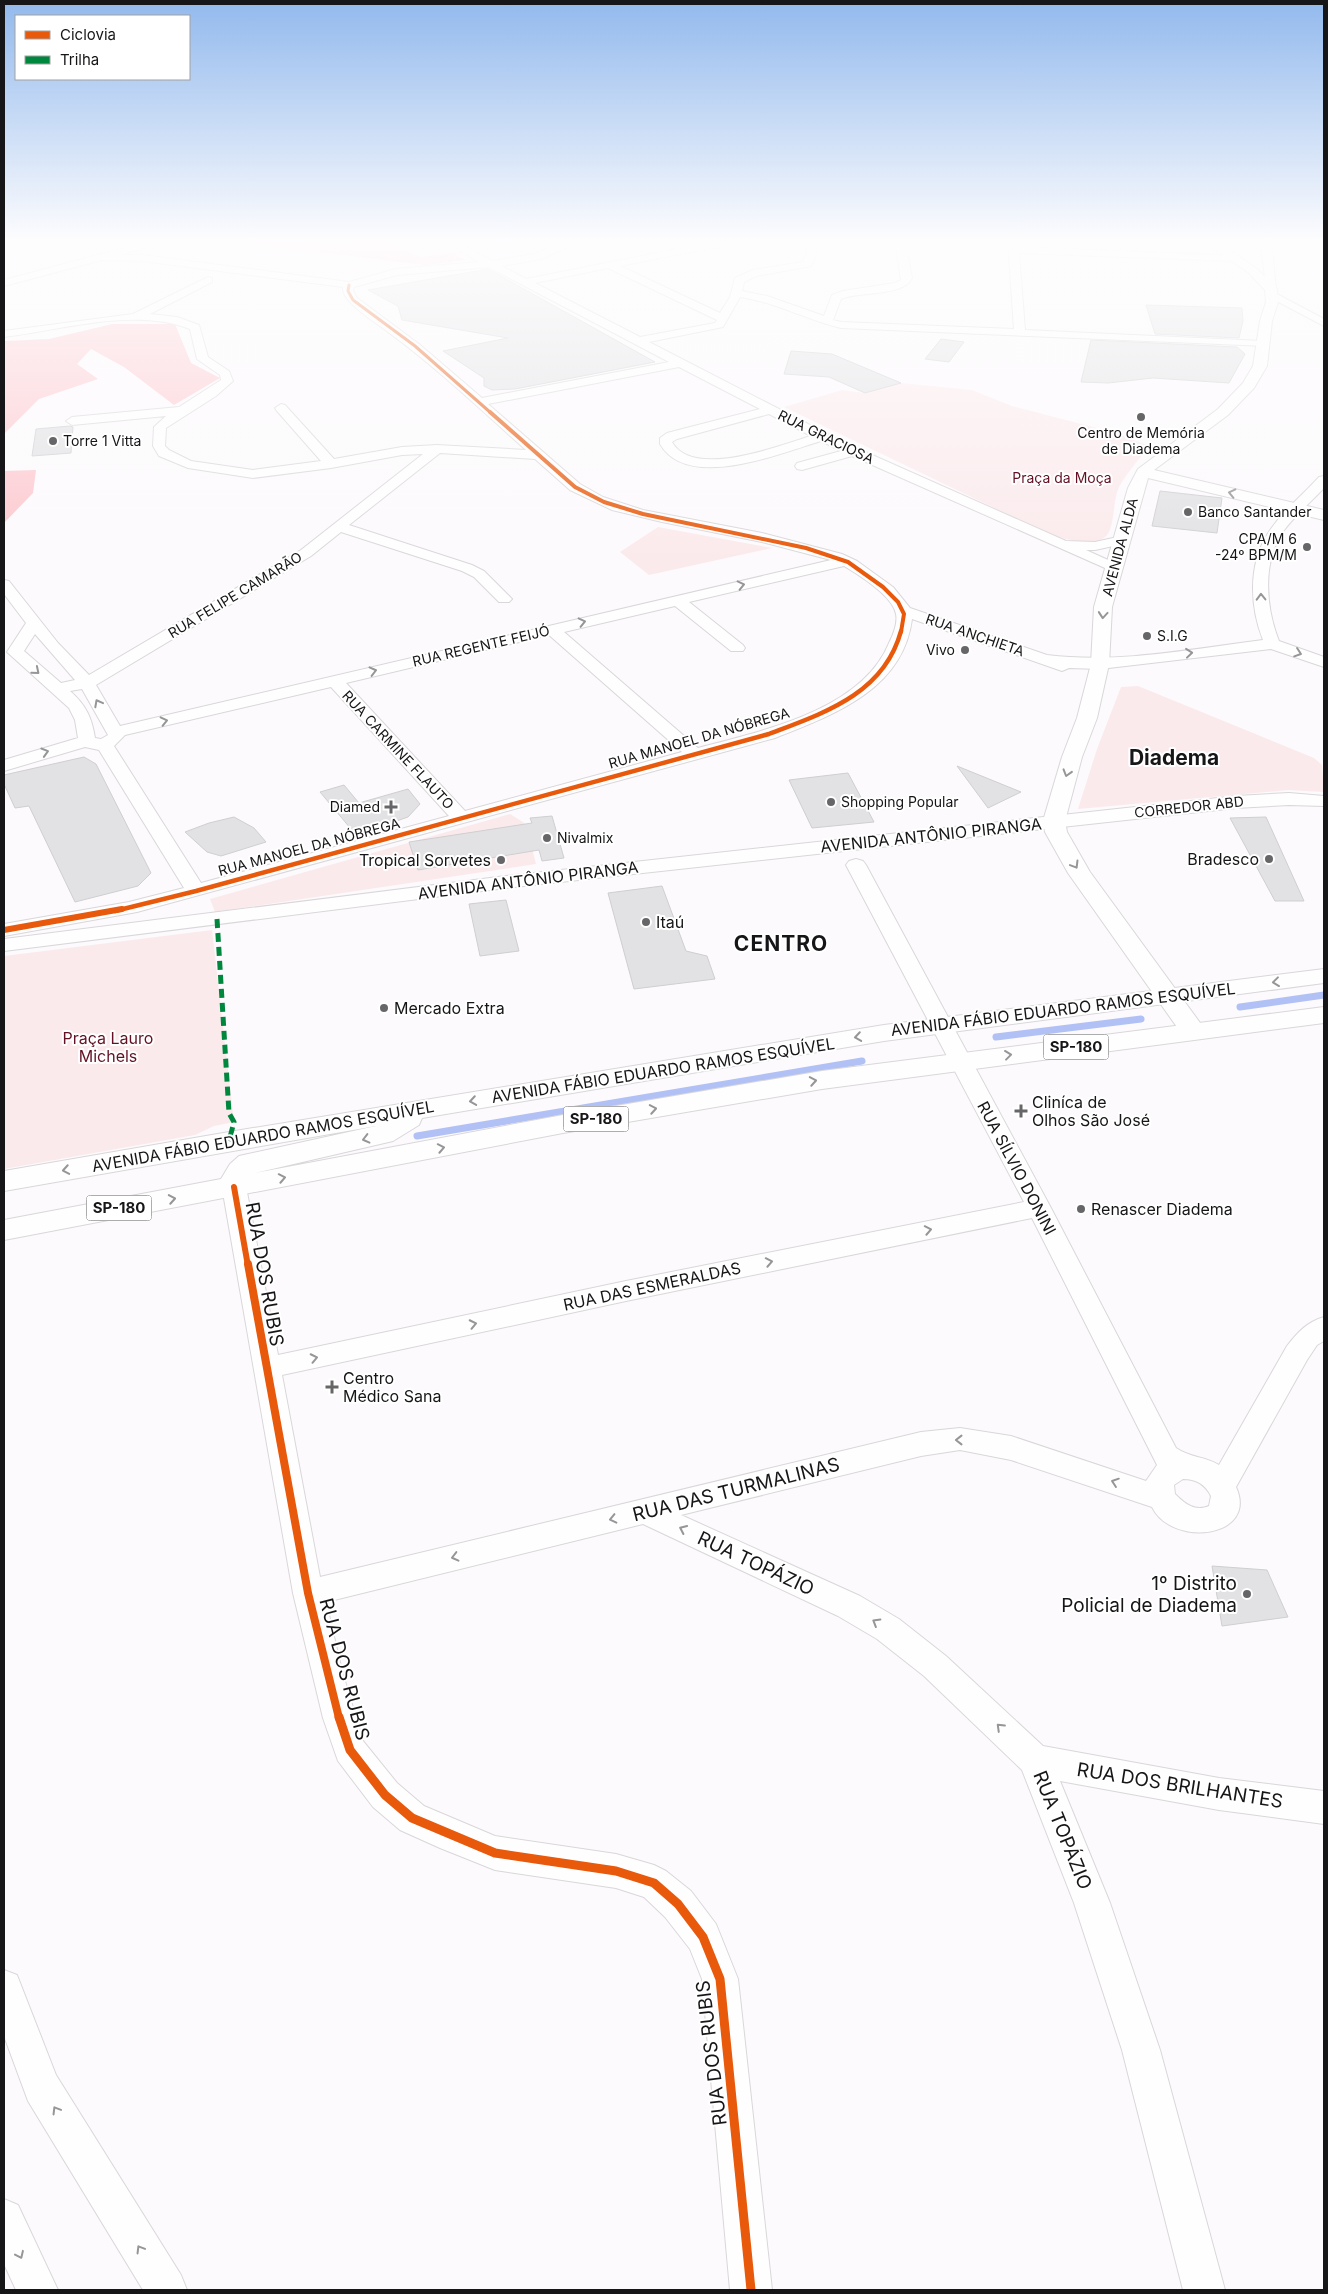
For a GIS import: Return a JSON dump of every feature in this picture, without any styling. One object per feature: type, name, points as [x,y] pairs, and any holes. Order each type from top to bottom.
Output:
[{"type":"main road","name":"AVENIDA ALDA","points":[[1054,821],[1072,757],[1087,718],[1098,672],[1103,607],[1136,488],[1143,472],[1155,460],[1212,422],[1244,392],[1255,378],[1260,366],[1262,348]]},
{"type":"main road","points":[[1143,472],[1324,514]]},
{"type":"main road","points":[[1054,821],[1056,832],[1079,872],[1193,1031]]},
{"type":"main road","name":"AVENIDA FÁBIO EDUARDO RAMOS ESQUÍVEL","points":[[4,1181],[424,1109],[941,1024],[1324,976]]},
{"type":"main road","name":"SP-180","points":[[4,1230],[563,1124],[784,1086],[1324,1015]]},
{"type":"main road","points":[[234,1187],[235,1176],[240,1169],[249,1163],[383,1134],[424,1109]]},
{"type":"street","points":[[200,348],[203,359],[225,373],[227,381],[219,389],[181,411],[160,427],[158,439],[164,453],[188,464],[254,474],[331,464],[402,451],[437,449],[540,455]]},
{"type":"street","points":[[417,348],[575,487],[594,499],[622,509],[758,536],[815,550],[845,561],[882,586],[897,600],[903,611]]},
{"type":"street","name":"RUA GRACIOSA","points":[[651,348],[852,452],[1064,544],[1114,568]]},
{"type":"street","points":[[480,402],[681,363]]},
{"type":"street","points":[[281,408],[331,464]]},
{"type":"street","points":[[771,410],[672,436],[665,441],[666,445],[672,451],[695,462],[709,464],[746,458],[822,437]]},
{"type":"street","points":[[72,421],[181,411]]},
{"type":"street","name":"RUA FELIPE CAMARÃO","points":[[58,689],[87,683],[306,553],[437,449]]},
{"type":"street","points":[[802,466],[852,452]]},
{"type":"street","points":[[1272,644],[1265,628],[1262,608],[1262,576],[1266,553],[1275,535],[1324,480]]},
{"type":"street","points":[[340,527],[467,568],[479,574],[504,599]]},
{"type":"street","points":[[1064,544],[1095,546],[1122,540]]},
{"type":"street","name":"RUA REGENTE FEIJÓ","points":[[4,766],[66,746],[103,739],[551,629],[845,561]]},
{"type":"street","points":[[4,584],[52,646],[87,683],[109,724],[103,739]]},
{"type":"street","points":[[677,600],[738,648]]},
{"type":"street","name":"RUA ANCHIETA","points":[[903,611],[1047,660],[1098,672]]},
{"type":"street","name":"RUA MANOEL DA NÓBREGA","points":[[4,930],[130,908],[769,734],[831,709],[873,682],[895,653],[904,619],[903,611]]},
{"type":"street","points":[[10,653],[34,623]]},
{"type":"street","points":[[551,629],[696,754]]},
{"type":"street","points":[[1098,672],[1272,644],[1324,662]]},
{"type":"street","points":[[10,653],[52,646]]},
{"type":"street","points":[[10,653],[58,689],[80,711],[84,720],[103,739],[196,891]]},
{"type":"street","name":"RUA CARMINE FLAUTO","points":[[335,681],[461,818]]},
{"type":"street","name":"CORREDOR ABD","points":[[1054,821],[1236,802],[1289,799],[1324,800]]},
{"type":"street","name":"AVENIDA ANTÔNIO PIRANGA","points":[[4,945],[497,883],[1054,821]]},
{"type":"street","name":"RUA SÍLVIO DONINI","points":[[856,864],[1039,1208],[1166,1456],[1181,1467]]},
{"type":"street","name":"RUA DOS RUBIS","points":[[234,1187],[308,1593],[338,1718],[350,1750],[385,1795],[412,1818],[495,1853],[616,1871],[654,1883],[678,1904],[703,1937],[720,1979],[751,2290]]},
{"type":"street","name":"RUA DAS ESMERALDAS","points":[[266,1368],[616,1293],[1039,1208]]},
{"type":"street","points":[[1222,1486],[1297,1353],[1308,1338],[1324,1327]]},
{"type":"street","name":"RUA DAS TURMALINAS","points":[[308,1593],[912,1446],[960,1439],[1011,1448],[1161,1498]]},
{"type":"street","points":[[1181,1467],[1190,1467],[1208,1473],[1222,1486],[1226,1503],[1223,1511],[1217,1517],[1208,1521],[1186,1519],[1167,1507],[1161,1498],[1159,1489],[1160,1481],[1164,1474],[1181,1467]]},
{"type":"street","name":"RUA TOPÁZIO","points":[[646,1512],[850,1606],[888,1628],[935,1666],[1035,1760],[1092,1904],[1141,2050],[1204,2290]]},
{"type":"street","name":"RUA DOS BRILHANTES","points":[[1035,1760],[1219,1794],[1324,1807]]},
{"type":"street","points":[[4,1988],[42,2087],[166,2290]]},
{"type":"street","points":[[4,2219],[37,2290]]},
{"type":"green space","name":"Praça da Moça","points":[[901,383],[972,390],[1012,406],[1116,433],[1149,446],[1119,487],[1109,532],[1103,538],[1096,541],[1075,541],[1038,529],[784,407],[842,390],[865,393]]},
{"type":"green space","points":[[658,527],[772,548],[649,575],[620,552]]},
{"type":"green space","points":[[1138,686],[1314,758],[1322,765],[1324,792],[1288,790],[1078,809],[1097,749],[1121,687]]},
{"type":"green space","points":[[510,814],[526,824],[536,864],[215,912],[210,899]]},
{"type":"green space","name":"Praça Lauro Michels","points":[[212,930],[234,1122],[214,1126],[195,1135],[4,1169],[4,956]]},
{"type":"shaded area","points":[[4,348],[185,348],[191,363],[220,378],[174,405],[124,367],[91,349],[77,364],[98,379],[39,399],[4,434]]},
{"type":"shaded area","points":[[36,470],[33,493],[4,523],[4,471]]},
{"type":"building","points":[[458,348],[630,348],[655,362],[515,389],[492,390],[484,386],[484,378],[443,351]]},
{"type":"building","points":[[934,348],[959,348],[949,362],[925,359]]},
{"type":"building","points":[[1089,348],[1238,348],[1245,354],[1229,383],[1153,378],[1108,383],[1081,382]]},
{"type":"building","points":[[791,351],[832,354],[901,383],[865,393],[829,377],[784,374]]},
{"type":"building","name":"Torre 1 Vitta","points":[[73,427],[71,453],[32,456],[36,429]]},
{"type":"building","name":"Banco Santander","points":[[1160,491],[1222,498],[1217,533],[1152,526]]},
{"type":"building","points":[[84,757],[96,764],[151,873],[138,886],[75,902],[29,806],[15,808],[4,784],[4,775]]},
{"type":"building","points":[[957,766],[1021,792],[988,808]]},
{"type":"building","name":"Shopping Popular","points":[[848,773],[874,822],[812,828],[789,780]]},
{"type":"building","points":[[344,785],[359,803],[408,789],[420,804],[408,817],[356,835],[320,792]]},
{"type":"building","points":[[552,816],[564,858],[542,861],[539,850],[418,870],[409,842],[532,823],[530,818]]},
{"type":"building","points":[[234,817],[254,828],[266,842],[221,856],[207,852],[185,832],[209,823]]},
{"type":"building","name":"Bradesco","points":[[1266,817],[1304,901],[1275,901],[1230,818]]},
{"type":"building","name":"Itaú","points":[[662,886],[686,951],[707,956],[715,979],[634,989],[608,893]]},
{"type":"building","points":[[506,900],[519,951],[480,956],[469,904]]},
{"type":"building","name":"1º Distrito Policial de Diadema","points":[[1212,1566],[1267,1570],[1288,1617],[1222,1626]]},
{"type":"waterway","points":[[1240,1007],[1324,995]]},
{"type":"waterway","points":[[996,1037],[1141,1019]]},
{"type":"waterway","points":[[417,1136],[862,1061]]},
{"type":"marked path","points":[[217,919],[229,1113],[234,1122],[229,1141]]},
{"type":"cycle path","points":[[4,930],[130,908],[769,734],[809,719],[848,700],[865,688],[880,673],[892,656],[903,624],[904,614],[901,606],[888,590],[856,567],[836,557],[813,550],[762,537],[643,514],[617,507],[586,494],[575,487],[417,348]]},
{"type":"cycle path","points":[[234,1187],[308,1593],[326,1671],[350,1750],[385,1795],[412,1818],[495,1853],[616,1871],[654,1883],[678,1904],[703,1937],[720,1979],[751,2290]]},
{"type":"place","name":"Centro de Memória de Diadema","points":[[1141,417]]},
{"type":"place","name":"Torre 1 Vitta","points":[[53,441]]},
{"type":"place","name":"Banco Santander","points":[[1188,512]]},
{"type":"place","name":"CPA/M 6 -24º BPM/M","points":[[1307,547]]},
{"type":"place","name":"S.I.G","points":[[1147,636]]},
{"type":"place","name":"Vivo","points":[[965,650]]},
{"type":"place","name":"Shopping Popular","points":[[831,802]]},
{"type":"place","name":"Diamed","points":[[391,807]]},
{"type":"place","name":"Nivalmix","points":[[547,838]]},
{"type":"place","name":"Bradesco","points":[[1269,859]]},
{"type":"place","name":"Tropical Sorvetes","points":[[501,860]]},
{"type":"place","name":"Itaú","points":[[646,922]]},
{"type":"place","name":"Mercado Extra","points":[[384,1008]]},
{"type":"place","name":"Cliníca de Olhos São José","points":[[1021,1111]]},
{"type":"place","name":"Renascer Diadema","points":[[1081,1209]]},
{"type":"place","name":"Centro Médico Sana","points":[[332,1387]]},
{"type":"place","name":"1º Distrito Policial de Diadema","points":[[1247,1594]]},
{"type":"district","name":"Diadema","points":[[1174,758]]},
{"type":"district","name":"CENTRO","points":[[781,944]]}]
